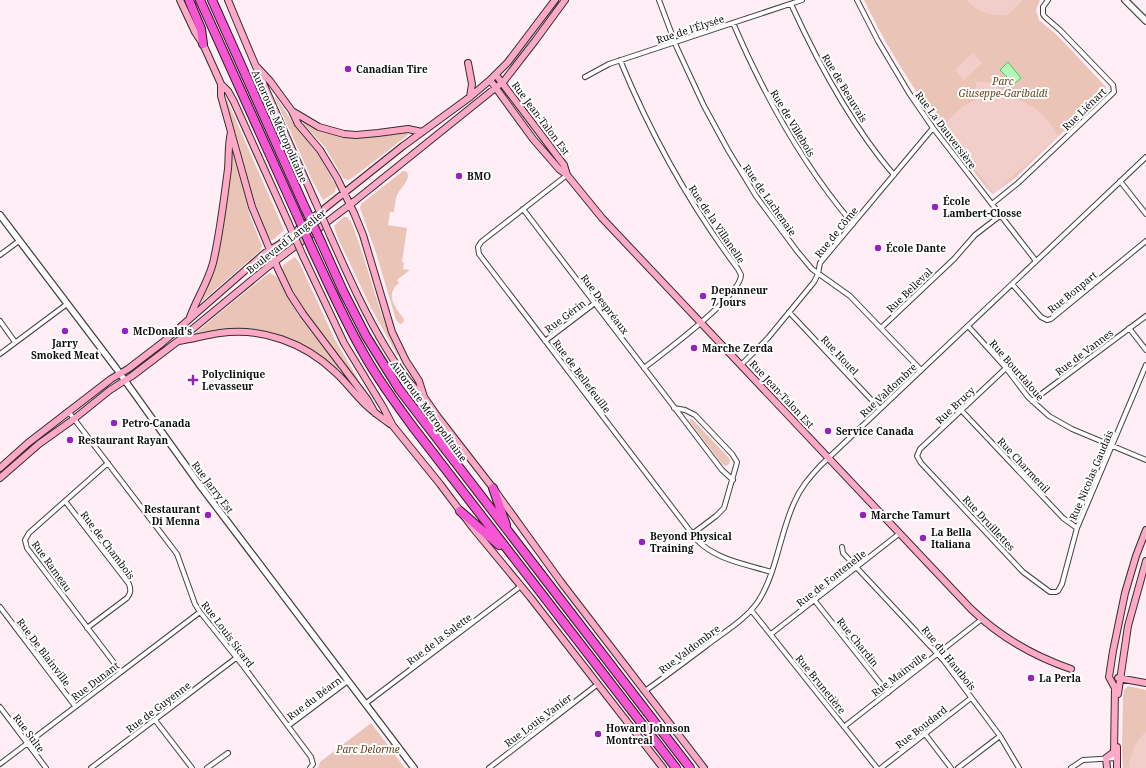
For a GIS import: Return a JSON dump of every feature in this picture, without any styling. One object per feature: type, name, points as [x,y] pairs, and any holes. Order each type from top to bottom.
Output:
[{"type":"highway","points":[[189,0],[201,30],[203,44]]},
{"type":"highway","name":"Autoroute Métropolitaine","points":[[200,0],[312,249],[350,330],[365,356],[391,397],[676,768]]},
{"type":"highway","name":"Autoroute Métropolitaine","points":[[212,0],[343,291],[366,336],[399,389],[690,768]]},
{"type":"highway","points":[[493,488],[498,506],[510,535]]},
{"type":"highway","points":[[460,511],[512,556]]},
{"type":"main road","points":[[180,0],[195,32],[203,44],[221,84],[228,91],[234,102],[344,344],[393,426],[473,528],[521,586],[663,768]]},
{"type":"main road","points":[[228,0],[257,67],[266,92],[330,235],[363,305],[382,340],[411,386],[424,397],[493,488],[561,582],[704,768]]},
{"type":"main road","name":"Boulevard Langelier","points":[[0,468],[28,442],[157,347],[265,254],[422,132],[470,97],[496,75],[513,56],[555,0]]},
{"type":"main road","name":"Boulevard Langelier","points":[[0,478],[38,444],[178,341],[275,262],[502,83],[565,0]]},
{"type":"main road","points":[[468,63],[472,84],[470,97]]},
{"type":"main road","points":[[257,67],[270,81],[292,111],[296,120],[325,157],[350,204],[370,256],[391,329],[406,361],[419,381],[424,397]]},
{"type":"main road","name":"Rue Jean-Talon Est","points":[[496,75],[564,164],[567,175]]},
{"type":"main road","name":"Rue Jean-Talon Est","points":[[490,80],[536,142],[559,169],[567,175],[602,218],[982,619],[1002,635],[1022,648],[1045,660],[1071,669]]},
{"type":"main road","points":[[221,84],[221,96],[252,207],[286,286],[303,314],[367,399],[375,413]]},
{"type":"main road","points":[[292,111],[319,127],[344,134],[356,135],[408,129],[422,132]]},
{"type":"main road","points":[[190,318],[207,282],[213,263],[227,172],[228,145],[231,130]]},
{"type":"main road","points":[[178,341],[220,333],[239,332],[262,334],[285,340],[306,350],[323,361],[340,376],[361,400],[375,413],[393,426]]},
{"type":"main road","points":[[1107,768],[1106,758],[1114,752],[1115,688],[1109,677],[1120,612],[1131,572],[1146,530]]},
{"type":"main road","points":[[1117,768],[1117,719],[1120,679],[1128,626],[1146,561]]},
{"type":"main road","points":[[1109,677],[1146,683]]},
{"type":"street","name":"Rue de Lachenaie","points":[[659,0],[674,42],[704,106],[740,171],[776,224],[805,261],[818,274],[850,296],[921,370]]},
{"type":"street","name":"Rue de l'Élysée","points":[[585,77],[604,66],[620,60],[802,0]]},
{"type":"street","name":"Rue La Dauversière","points":[[857,0],[874,36],[895,71],[933,128],[1036,261]]},
{"type":"street","name":"Rue Liénart","points":[[992,204],[1018,183],[1114,92],[1113,85],[1043,14],[1042,8],[1048,0]]},
{"type":"street","points":[[1125,0],[1146,21]]},
{"type":"street","name":"Rue de Beauvais","points":[[791,4],[817,59],[831,84],[877,154],[894,175]]},
{"type":"street","name":"Rue de Villebois","points":[[733,23],[764,90],[789,135],[822,183],[853,224]]},
{"type":"street","name":"Rue de la Villanelle","points":[[620,60],[642,109],[677,178],[741,275],[738,284],[723,302],[701,323],[644,368]]},
{"type":"street","name":"Rue de Côme","points":[[740,365],[763,344],[814,282],[818,274],[820,263],[933,128]]},
{"type":"street","name":"Rue Valdombre","points":[[645,691],[725,632],[751,610],[763,593],[790,511],[797,496],[808,479],[828,458],[1146,157]]},
{"type":"street","name":"Rue de Bellefeuille","points":[[567,175],[481,242],[478,250],[482,258],[703,547],[710,552],[771,572]]},
{"type":"street","points":[[1120,181],[1146,214]]},
{"type":"street","name":"Rue Despréaux","points":[[523,209],[722,470],[733,480]]},
{"type":"street","name":"Rue Jarry Est","points":[[0,215],[125,380],[202,487],[414,768]]},
{"type":"street","name":"Rue Belleval","points":[[881,328],[954,259],[975,235],[1001,215]]},
{"type":"street","points":[[0,255],[19,241]]},
{"type":"street","name":"Rue Bonpart","points":[[1012,284],[1041,317],[1047,320],[1052,319],[1146,241]]},
{"type":"street","name":"Rue Gérin","points":[[545,341],[595,303]]},
{"type":"street","points":[[0,354],[67,304]]},
{"type":"street","name":"Rue Houel","points":[[789,312],[880,409]]},
{"type":"street","name":"Rue de Vannes","points":[[1032,401],[1146,316]]},
{"type":"street","points":[[0,321],[15,342]]},
{"type":"street","name":"Rue Bourdaloue","points":[[968,326],[1006,368],[1032,401],[1058,422],[1146,460]]},
{"type":"street","points":[[1129,328],[1146,350]]},
{"type":"street","name":"Rue Nicolas Gaudais","points":[[1056,592],[1062,584],[1077,528],[1146,365]]},
{"type":"street","name":"Rue Brucy","points":[[917,456],[920,449],[1006,368]]},
{"type":"street","points":[[674,408],[685,410],[695,415],[732,454],[737,462],[724,508],[692,534]]},
{"type":"street","name":"Rue Charmenil","points":[[961,410],[1063,518],[1077,528]]},
{"type":"street","name":"Rue Louis Sicard","points":[[68,412],[177,554],[195,604],[200,612],[311,757],[312,766]]},
{"type":"street","name":"Rue Druillettes","points":[[917,456],[1023,572],[1046,590],[1056,592]]},
{"type":"street","name":"Rue Rameau","points":[[108,463],[29,533],[24,540],[25,544],[121,672]]},
{"type":"street","name":"Rue de Chambois","points":[[65,501],[129,584],[131,592],[127,598],[87,628]]},
{"type":"street","name":"Rue de Fontenelle","points":[[771,634],[900,533]]},
{"type":"street","name":"Rue du Hautbois","points":[[842,547],[843,553],[938,654],[1000,736],[1019,768]]},
{"type":"street","name":"Rue de la Salette","points":[[366,704],[521,586]]},
{"type":"street","name":"Rue Chardin","points":[[815,601],[888,692]]},
{"type":"street","name":"Rue De Blainville","points":[[0,607],[75,706]]},
{"type":"street","name":"Rue Brunetière","points":[[751,610],[877,768]]},
{"type":"street","name":"Rue Dunant","points":[[0,764],[200,612]]},
{"type":"street","name":"Rue Mainville","points":[[845,726],[982,619]]},
{"type":"street","name":"Rue de Guyenne","points":[[91,768],[236,658]]},
{"type":"street","name":"Rue du Béarn","points":[[288,726],[348,681]]},
{"type":"street","name":"Rue Louis Vanier","points":[[489,768],[598,684]]},
{"type":"street","name":"Rue Boudard","points":[[881,768],[971,698]]},
{"type":"street","name":"Rue Sulte","points":[[0,707],[46,768]]},
{"type":"street","points":[[155,720],[192,768]]},
{"type":"street","points":[[925,734],[951,768]]},
{"type":"street","points":[[958,768],[1000,736]]},
{"type":"street","points":[[207,768],[228,753]]},
{"type":"street","points":[[1071,768],[1083,760],[1117,758]]},
{"type":"green space","name":"Parc Giuseppe-Garibaldi","points":[[864,0],[1040,0],[1036,10],[1039,20],[1057,35],[1106,87],[1106,91],[1015,178],[993,194],[986,187],[909,81]]},
{"type":"green space","points":[[276,97],[291,120],[318,154],[336,186],[335,192],[323,200],[313,182],[275,98]]},
{"type":"green space","points":[[227,100],[284,230],[273,240],[268,239],[255,204],[226,101]]},
{"type":"green space","points":[[304,122],[329,133],[342,136],[367,137],[407,133],[408,135],[351,179],[347,180],[343,178],[325,147],[303,124]]},
{"type":"green space","points":[[231,149],[250,216],[262,246],[260,251],[201,302],[200,301],[214,270]]},
{"type":"green space","points":[[403,171],[407,172],[408,178],[397,195],[394,212],[390,212],[388,225],[407,228],[402,262],[404,263],[403,269],[410,270],[397,280],[399,283],[392,292],[395,306],[404,319],[403,323],[400,324],[396,320],[376,253],[360,208],[361,204]]},
{"type":"green space","points":[[344,217],[348,217],[349,221],[350,219],[378,304],[398,354],[397,355],[370,306],[337,236],[334,226]]},
{"type":"green space","points":[[295,257],[300,264],[334,338],[358,379],[357,380],[304,310],[282,270],[283,265]]},
{"type":"green space","points":[[270,273],[277,277],[298,315],[339,368],[338,369],[305,346],[288,338],[271,333],[234,329],[194,334]]},
{"type":"green space","points":[[692,419],[729,458],[729,464],[726,466],[722,464],[690,422]]},
{"type":"green space","points":[[1128,686],[1146,690],[1146,768],[1123,768],[1123,698],[1124,690]]},
{"type":"green space","name":"Parc Delorme","points":[[371,723],[405,768],[318,768],[320,762]]},
{"type":"shaded area","points":[[967,0],[1023,0],[1007,15],[1001,15],[990,14],[975,8]]},
{"type":"shaded area","points":[[973,53],[982,63],[964,80],[955,70]]},
{"type":"shaded area","points":[[1008,62],[1021,78],[1014,84],[1000,70]]},
{"type":"shaded area","points":[[976,82],[998,83],[998,93],[976,93]]},
{"type":"shaded area","points":[[994,96],[1015,99],[1032,106],[1046,118],[1058,136],[994,193],[941,128],[964,106],[978,99]]},
{"type":"shaded area","points":[[1146,732],[1146,768],[1129,768],[1134,748]]},
{"type":"place","name":"Canadian Tire","points":[[348,69]]},
{"type":"place","name":"BMO","points":[[459,176]]},
{"type":"place","name":"École Lambert-Closse","points":[[935,207]]},
{"type":"place","name":"École Dante","points":[[878,248]]},
{"type":"place","name":"Depanneur 7 Jours","points":[[703,296]]},
{"type":"place","name":"Jarry Smoked Meat","points":[[65,331]]},
{"type":"place","name":"McDonald's","points":[[125,331]]},
{"type":"place","name":"Marche Zerda","points":[[694,348]]},
{"type":"place","name":"Polyclinique Levasseur","points":[[193,380]]},
{"type":"place","name":"Petro-Canada","points":[[114,423]]},
{"type":"place","name":"Service Canada","points":[[828,431]]},
{"type":"place","name":"Restaurant Rayan","points":[[70,440]]},
{"type":"place","name":"Restaurant Di Menna","points":[[208,515]]},
{"type":"place","name":"Marche Tamurt","points":[[863,515]]},
{"type":"place","name":"La Bella Italiana","points":[[923,538]]},
{"type":"place","name":"Beyond Physical Training","points":[[642,542]]},
{"type":"place","name":"La Perla","points":[[1031,678]]},
{"type":"place","name":"Howard Johnson Montreal","points":[[598,734]]}]
